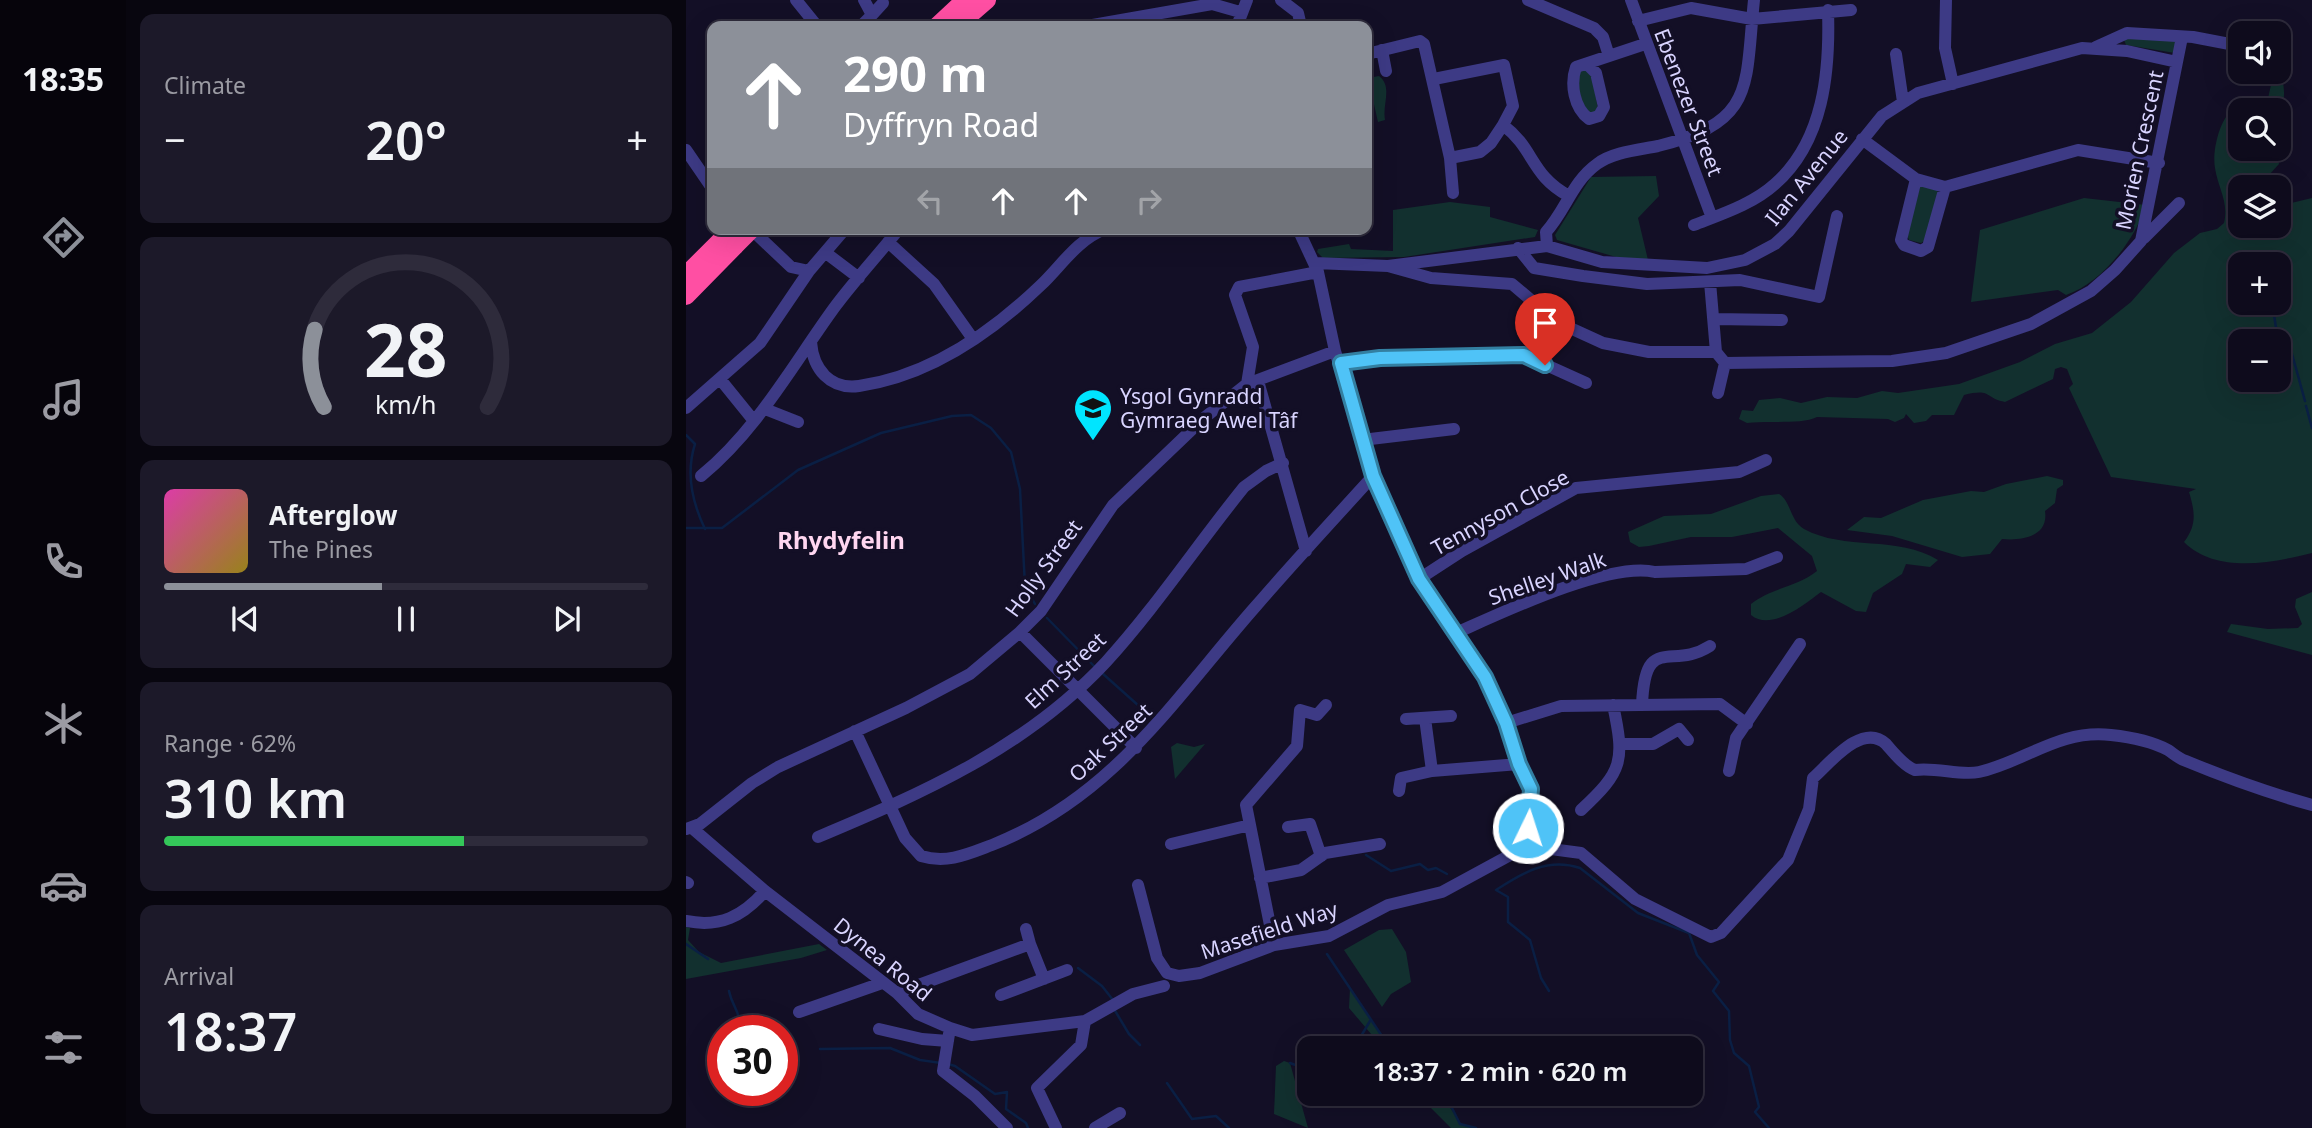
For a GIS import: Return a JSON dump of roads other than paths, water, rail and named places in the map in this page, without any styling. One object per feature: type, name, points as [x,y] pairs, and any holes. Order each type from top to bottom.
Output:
[{"type":"highway","points":[[942,21],[965,0]]},
{"type":"highway","points":[[963,21],[987,0]]},
{"type":"highway","points":[[686,275],[730,237]]},
{"type":"highway","points":[[686,296],[730,237]]},
{"type":"street","points":[[796,0],[813,21]]},
{"type":"street","points":[[864,0],[872,15]]},
{"type":"street","points":[[1281,0],[1298,13],[1300,21]]},
{"type":"street","points":[[1528,0],[1594,28],[1602,37],[1609,56]]},
{"type":"street","name":"Ebenezer Street","points":[[1631,0],[1645,44],[1712,218]]},
{"type":"street","points":[[1546,246],[1546,232],[1579,178],[1599,162],[1682,140],[1717,125],[1736,104],[1746,76],[1754,0]]},
{"type":"street","points":[[1946,0],[1945,48],[1953,84]]},
{"type":"street","points":[[866,21],[883,3]]},
{"type":"street","points":[[1117,21],[1212,4],[1243,6]]},
{"type":"street","points":[[1637,21],[1692,8],[1752,19],[1851,10]]},
{"type":"street","points":[[1694,225],[1752,200],[1775,184],[1798,159],[1822,103],[1829,55],[1828,10]]},
{"type":"street","name":"Ilan Avenue","points":[[1388,265],[1546,246],[1602,262],[1636,267],[1707,268],[1745,260],[1775,244],[1789,231],[1882,116],[1918,93],[2095,47],[2127,33],[2228,44]]},
{"type":"street","name":"Morien Crescent","points":[[1388,265],[1431,278],[1512,284],[1557,322],[1585,337],[1649,352],[1720,358],[1892,361],[1972,346],[2065,308],[2115,271],[2141,241],[2159,163],[2182,37]]},
{"type":"street","points":[[1372,53],[1420,41],[1424,44],[1450,158],[1452,193]]},
{"type":"street","points":[[1587,64],[1645,44]]},
{"type":"street","points":[[2095,47],[2177,62]]},
{"type":"street","points":[[1382,50],[1386,71]]},
{"type":"street","points":[[1896,54],[1903,102]]},
{"type":"street","points":[[1434,79],[1504,65],[1513,106],[1491,143],[1480,152],[1450,158]]},
{"type":"street","points":[[1503,125],[1520,138],[1546,180],[1569,196]]},
{"type":"street","points":[[1862,139],[1916,179],[1945,187],[2078,150],[2159,163]]},
{"type":"street","points":[[686,150],[707,181]]},
{"type":"street","points":[[1916,179],[1901,240],[1904,245],[1921,251],[1928,247],[1945,187]]},
{"type":"street","points":[[2141,241],[2179,203]]},
{"type":"street","points":[[1518,248],[1534,268],[1647,285],[1740,280],[1819,297],[1836,216]]},
{"type":"street","points":[[758,235],[791,267],[809,271]]},
{"type":"street","points":[[686,408],[760,343],[809,271],[840,235]]},
{"type":"street","points":[[701,476],[723,458],[765,409],[811,342],[894,235]]},
{"type":"street","points":[[811,342],[814,362],[826,378],[850,387],[898,376],[973,339],[1033,293],[1086,239],[1094,235]]},
{"type":"street","name":"Masefield Way","points":[[1139,885],[1157,958],[1167,973],[1179,976],[1200,973],[1274,945],[1329,936],[1388,905],[1442,892],[1512,854],[1528,828],[1531,789],[1519,764],[1506,723],[1485,677],[1419,579],[1373,476],[1338,357],[1316,268],[1301,235]]},
{"type":"street","points":[[888,242],[934,284],[973,339]]},
{"type":"street","points":[[826,253],[859,278]]},
{"type":"street","points":[[1306,551],[1283,463],[1253,382],[1253,347],[1235,295],[1239,287],[1316,268],[1388,265]]},
{"type":"street","points":[[1710,282],[1720,358],[1718,393]]},
{"type":"street","points":[[1714,319],[1782,320]]},
{"type":"street","name":"Holly Street","points":[[689,829],[778,767],[944,689],[970,674],[1041,611],[1113,505],[1163,455],[1253,382],[1338,357],[1524,355],[1586,383]]},
{"type":"street","points":[[720,379],[754,421]]},
{"type":"street","points":[[765,409],[798,422]]},
{"type":"street","points":[[1362,440],[1454,429]]},
{"type":"street","name":"Tennyson Close","points":[[1419,579],[1462,551],[1576,488],[1739,472],[1766,460]]},
{"type":"street","name":"Elm Street","points":[[818,837],[891,807],[959,774],[1021,736],[1104,664],[1244,487],[1283,463]]},
{"type":"street","name":"Oak Street","points":[[855,732],[912,849],[934,860],[948,860],[1008,838],[1064,807],[1090,789],[1136,748],[1373,476]]},
{"type":"street","name":"Shelley Walk","points":[[1456,633],[1503,612],[1605,575],[1642,569],[1655,572],[1746,569],[1777,557]]},
{"type":"street","points":[[1020,632],[1136,748]]},
{"type":"street","points":[[1642,705],[1643,675],[1648,666],[1676,654],[1698,654],[1710,646]]},
{"type":"street","points":[[1729,771],[1736,738],[1797,648],[1807,661]]},
{"type":"street","points":[[1506,723],[1562,706],[1720,704],[1747,724]]},
{"type":"street","points":[[1274,945],[1246,805],[1297,746],[1300,710],[1317,715],[1326,705]]},
{"type":"street","points":[[1587,809],[1610,783],[1618,764],[1621,744],[1613,705]]},
{"type":"street","points":[[1406,719],[1451,716]]},
{"type":"street","points":[[1425,718],[1432,771]]},
{"type":"street","points":[[1621,744],[1653,744],[1679,729],[1688,740]]},
{"type":"street","points":[[1528,828],[1550,849],[1581,853],[1635,899],[1711,937],[1721,933],[1788,860],[1808,809],[1813,778],[1858,739],[1868,736],[1881,739],[1915,770],[1945,768],[1978,772],[2012,761],[2041,746],[2070,738],[2109,735],[2148,742],[2182,760],[2270,794],[2312,805]]},
{"type":"street","points":[[1399,791],[1401,778],[1432,771],[1519,764]]},
{"type":"street","points":[[1288,827],[1310,824],[1321,856]]},
{"type":"street","points":[[1171,844],[1250,825]]},
{"type":"street","name":"Dynea Road","points":[[689,829],[897,993],[918,1014],[949,1034],[972,1035],[1085,1021],[1133,995],[1164,986]]},
{"type":"street","points":[[1512,854],[1544,841]]},
{"type":"street","points":[[1260,878],[1301,870],[1321,856],[1380,844]]},
{"type":"street","points":[[686,920],[698,923],[727,922],[752,906],[765,891]]},
{"type":"street","points":[[1026,929],[1044,979]]},
{"type":"street","points":[[897,993],[1031,944]]},
{"type":"street","points":[[1001,995],[1067,970]]},
{"type":"street","points":[[799,1012],[882,983]]},
{"type":"street","points":[[1056,1128],[1037,1088],[1081,1045],[1085,1021]]},
{"type":"street","points":[[879,1029],[922,1039],[949,1034],[943,1071],[975,1096],[1007,1128]]},
{"type":"street","points":[[1095,1128],[1119,1113]]},
{"type":"waterway","points":[[2274,315],[2276,328]]},
{"type":"waterway","points":[[2291,353],[2305,401]]},
{"type":"waterway","points":[[2306,406],[2312,428]]},
{"type":"waterway","points":[[686,528],[722,528],[798,470],[881,433],[952,416],[971,415],[991,428],[1011,452],[1020,489],[1025,586],[1035,604]]},
{"type":"waterway","points":[[686,435],[695,444],[691,465],[692,487],[705,529]]},
{"type":"waterway","points":[[1047,618],[1094,666]]},
{"type":"waterway","points":[[1102,673],[1149,715]]},
{"type":"waterway","points":[[1366,855],[1391,871],[1420,864],[1428,870],[1436,868],[1447,874]]},
{"type":"waterway","points":[[1549,991],[1541,978],[1530,940],[1508,922],[1508,897],[1496,890],[1536,868],[1568,865],[1580,868],[1638,913],[1689,933],[1697,955],[1719,982],[1713,991],[1729,1011],[1730,1040],[1734,1053],[1749,1066],[1759,1107],[1755,1112],[1769,1128]]},
{"type":"waterway","points":[[686,944],[708,959]]},
{"type":"waterway","points":[[1327,954],[1382,1036]]},
{"type":"waterway","points":[[1078,968],[1102,986],[1113,1000]]},
{"type":"waterway","points":[[729,991],[738,1015]]},
{"type":"waterway","points":[[1114,1009],[1129,1034],[1140,1045]]},
{"type":"waterway","points":[[1361,1036],[1370,1021]]},
{"type":"waterway","points":[[820,1049],[890,1048],[920,1060],[941,1063]]},
{"type":"waterway","points":[[1290,1063],[1297,1066]]},
{"type":"waterway","points":[[948,1064],[995,1094],[1007,1092],[1006,1109],[1026,1123],[1028,1128]]},
{"type":"waterway","points":[[1167,1083],[1192,1119],[1216,1116],[1229,1128]]},
{"type":"waterway","points":[[1451,1106],[1460,1124],[1476,1128]]},
{"type":"place","name":"Ysgol Gynradd Gymraeg Awel Tâf","points":[[1093,442]]},
{"type":"district","name":"Rhydyfelin","points":[[841,539]]}]
